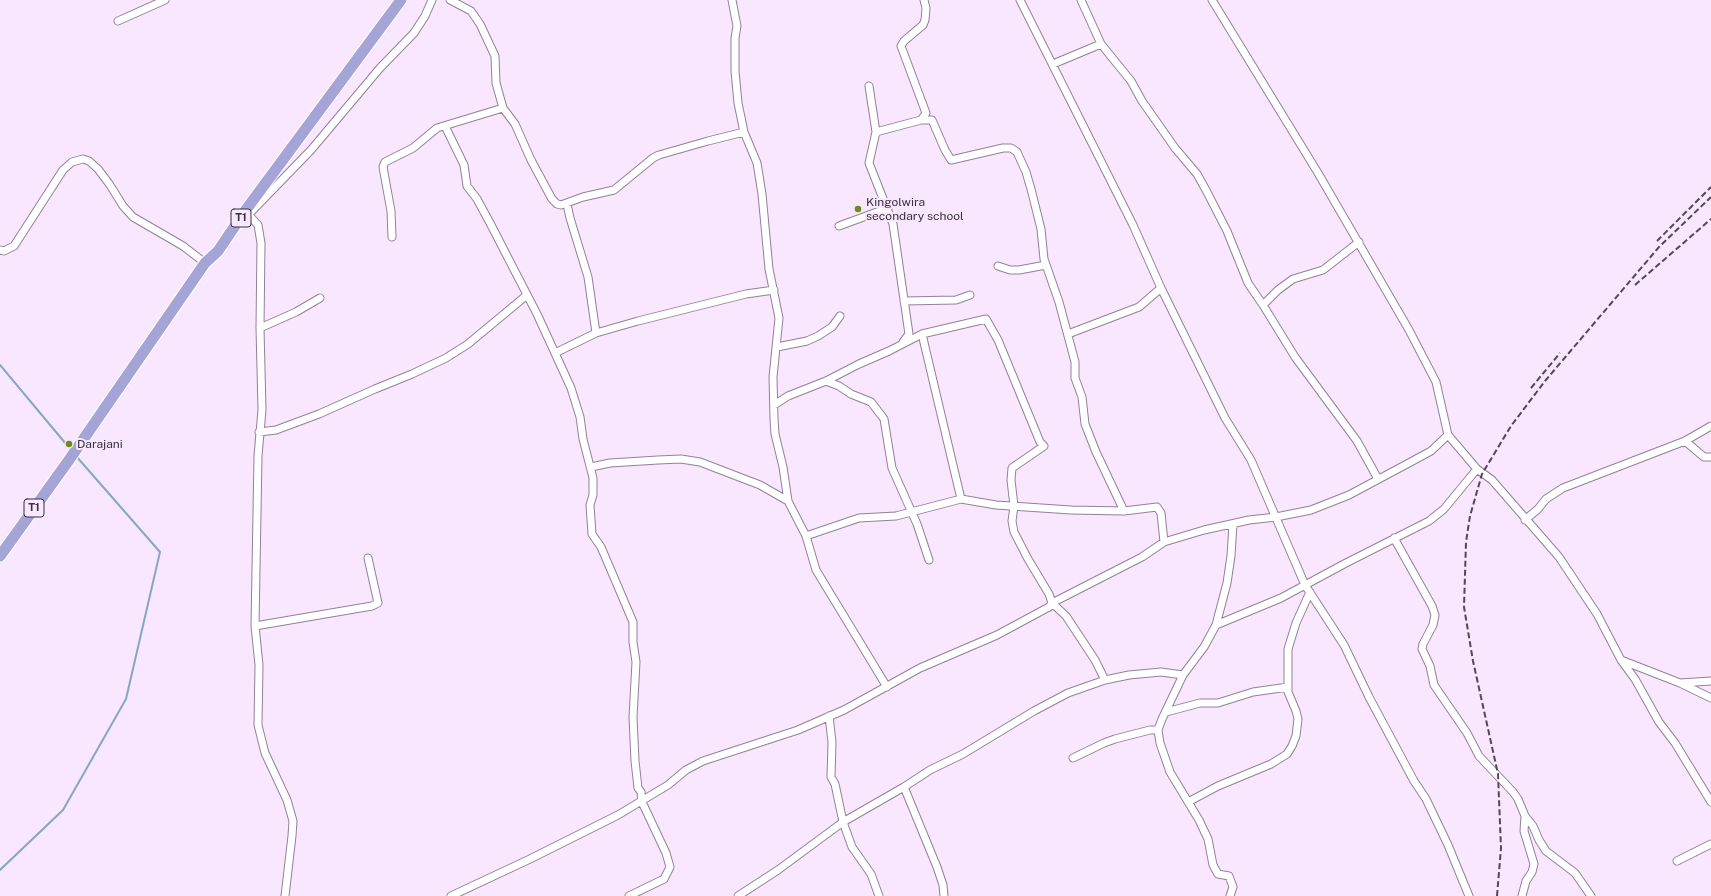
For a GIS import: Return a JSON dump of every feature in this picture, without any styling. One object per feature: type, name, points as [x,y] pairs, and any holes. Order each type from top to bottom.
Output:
[{"type":"highway","name":"T1","points":[[0,556],[69,460],[205,263],[218,251],[401,0]]},
{"type":"street","points":[[285,896],[292,842],[293,821],[287,800],[265,753],[258,725],[259,665],[255,626],[259,432],[262,410],[260,229],[247,212],[311,150],[380,68],[414,32],[425,16],[432,0]]},
{"type":"street","points":[[450,0],[471,11],[480,24],[495,56],[496,83],[503,108],[515,124],[531,160],[552,199],[557,204],[567,204],[614,190],[653,158],[659,155],[708,140],[744,132]]},
{"type":"street","points":[[732,0],[737,26],[735,38],[735,71],[738,102],[744,132],[757,163],[762,194],[769,269],[780,318],[773,377],[775,434],[783,466],[788,501],[806,536],[816,570],[887,687]]},
{"type":"street","points":[[921,120],[926,113],[901,46],[904,41],[923,24],[925,20],[926,8],[924,0]]},
{"type":"street","points":[[1020,0],[1053,64],[1067,97],[1133,224],[1161,288],[1225,418],[1251,460],[1305,585],[1344,645],[1369,697],[1414,781],[1426,799],[1448,845],[1469,896]]},
{"type":"street","points":[[1081,0],[1101,44],[1131,81],[1142,101],[1175,148],[1197,174],[1227,230],[1248,283],[1295,357],[1357,441],[1378,479]]},
{"type":"street","points":[[1212,0],[1359,242],[1409,330],[1436,382],[1448,435],[1477,469],[1492,480],[1561,560],[1597,614],[1621,660],[1711,802]]},
{"type":"street","points":[[118,21],[161,1]]},
{"type":"street","points":[[1053,64],[1101,44]]},
{"type":"street","points":[[869,86],[876,132],[869,162],[893,224],[909,334],[902,344]]},
{"type":"street","points":[[392,237],[391,211],[384,164],[413,148],[431,131],[503,108]]},
{"type":"street","points":[[876,132],[921,120],[932,120],[951,160],[1003,148],[1011,148],[1017,152],[1032,189],[1041,229],[1046,265],[1059,302],[1075,362],[1075,378],[1082,397],[1085,424],[1096,452],[1124,511]]},
{"type":"street","points":[[445,126],[464,166],[467,186],[490,223],[527,294],[575,398],[593,478],[593,495],[590,505],[592,534],[601,547],[633,622],[633,642],[636,662],[633,717],[638,788],[642,802],[666,853],[670,867],[664,879],[629,896]]},
{"type":"street","points":[[0,250],[4,251],[14,246],[64,170],[72,162],[82,158],[89,161],[98,169],[123,206],[133,217],[183,246],[205,263]]},
{"type":"street","points":[[567,204],[588,278],[596,333]]},
{"type":"street","points":[[839,226],[888,208]]},
{"type":"street","points":[[1263,305],[1278,290],[1293,279],[1323,270],[1359,242]]},
{"type":"street","points":[[998,266],[1010,270],[1019,270],[1046,265]]},
{"type":"street","points":[[1068,334],[1139,307],[1161,288]]},
{"type":"street","points":[[555,353],[596,333],[746,294],[774,290]]},
{"type":"street","points":[[259,432],[276,430],[319,414],[446,358],[468,344],[527,294]]},
{"type":"street","points":[[904,302],[956,300],[970,295]]},
{"type":"street","points":[[260,328],[296,312],[320,298]]},
{"type":"street","points":[[777,347],[808,341],[832,327],[840,316]]},
{"type":"street","points":[[774,405],[788,396],[826,381],[922,334],[984,319],[990,326],[1040,442],[1044,446],[1012,468],[1011,480],[1014,506],[1012,521],[1014,532],[1049,594],[1052,603],[1066,616],[1096,660],[1105,680]]},
{"type":"street","points":[[922,334],[961,499]]},
{"type":"street","points":[[826,381],[839,386],[851,394],[871,402],[884,419],[892,468],[912,511],[930,560]]},
{"type":"street","points":[[1525,520],[1538,509],[1546,499],[1563,488],[1685,441],[1711,426]]},
{"type":"street","points":[[451,896],[537,856],[642,802],[668,785],[686,770],[703,762],[798,730],[844,710],[920,668],[997,635],[1049,607],[1052,603],[1112,573],[1164,542],[1204,530],[1249,520],[1276,517],[1311,510],[1349,495],[1431,450],[1448,435]]},
{"type":"street","points":[[1685,441],[1704,457],[1711,457]]},
{"type":"street","points":[[591,467],[610,463],[658,460],[681,459],[700,462],[760,485],[788,501]]},
{"type":"street","points":[[1216,625],[1247,613],[1305,585],[1429,521],[1444,509],[1477,469]]},
{"type":"street","points":[[806,536],[859,518],[896,516],[961,499],[996,505],[1071,510],[1124,511],[1156,507],[1161,513],[1164,542]]},
{"type":"street","points":[[1230,896],[1233,888],[1229,876],[1218,874],[1213,865],[1208,839],[1170,772],[1160,744],[1158,730],[1183,675],[1204,647],[1216,625],[1227,583],[1231,556],[1233,524]]},
{"type":"street","points":[[1394,538],[1432,606],[1434,615],[1433,625],[1422,649],[1430,666],[1434,685],[1467,733],[1479,756],[1514,792],[1525,816],[1546,851],[1575,873],[1591,896]]},
{"type":"street","points":[[255,626],[372,606],[378,603],[368,558]]},
{"type":"street","points":[[1188,802],[1218,786],[1271,764],[1287,754],[1296,736],[1298,719],[1288,687],[1288,649],[1290,640],[1310,592]]},
{"type":"street","points":[[1621,660],[1680,683],[1711,698]]},
{"type":"street","points":[[738,896],[778,870],[843,822],[904,787],[930,770],[963,754],[1034,711],[1068,693],[1105,680],[1161,672],[1183,675]]},
{"type":"street","points":[[1680,683],[1711,681]]},
{"type":"street","points":[[1166,712],[1200,703],[1218,703],[1253,692],[1288,687]]},
{"type":"street","points":[[829,716],[832,742],[831,777],[835,784],[843,822],[852,847],[871,874],[879,896]]},
{"type":"street","points":[[1073,758],[1104,742],[1150,730],[1158,730]]},
{"type":"street","points":[[904,787],[936,867],[944,896]]},
{"type":"street","points":[[1522,896],[1526,881],[1532,872],[1534,864],[1524,831],[1525,816]]},
{"type":"street","points":[[1677,861],[1711,844]]},
{"type":"waterway","points":[[0,365],[71,450]]},
{"type":"waterway","points":[[0,870],[63,810],[126,699],[160,552],[76,456]]},
{"type":"railway","points":[[1657,241],[1711,187]]},
{"type":"railway","points":[[1497,896],[1501,848],[1498,774],[1473,661],[1464,607],[1466,542],[1470,516],[1482,474],[1511,426],[1545,381],[1659,247],[1711,197]]},
{"type":"railway","points":[[1635,285],[1711,219]]},
{"type":"railway","points":[[1531,388],[1560,353]]},
{"type":"place","name":"Kingolwira secondary school","points":[[858,209]]},
{"type":"place","name":"Darajani","points":[[69,444]]}]
